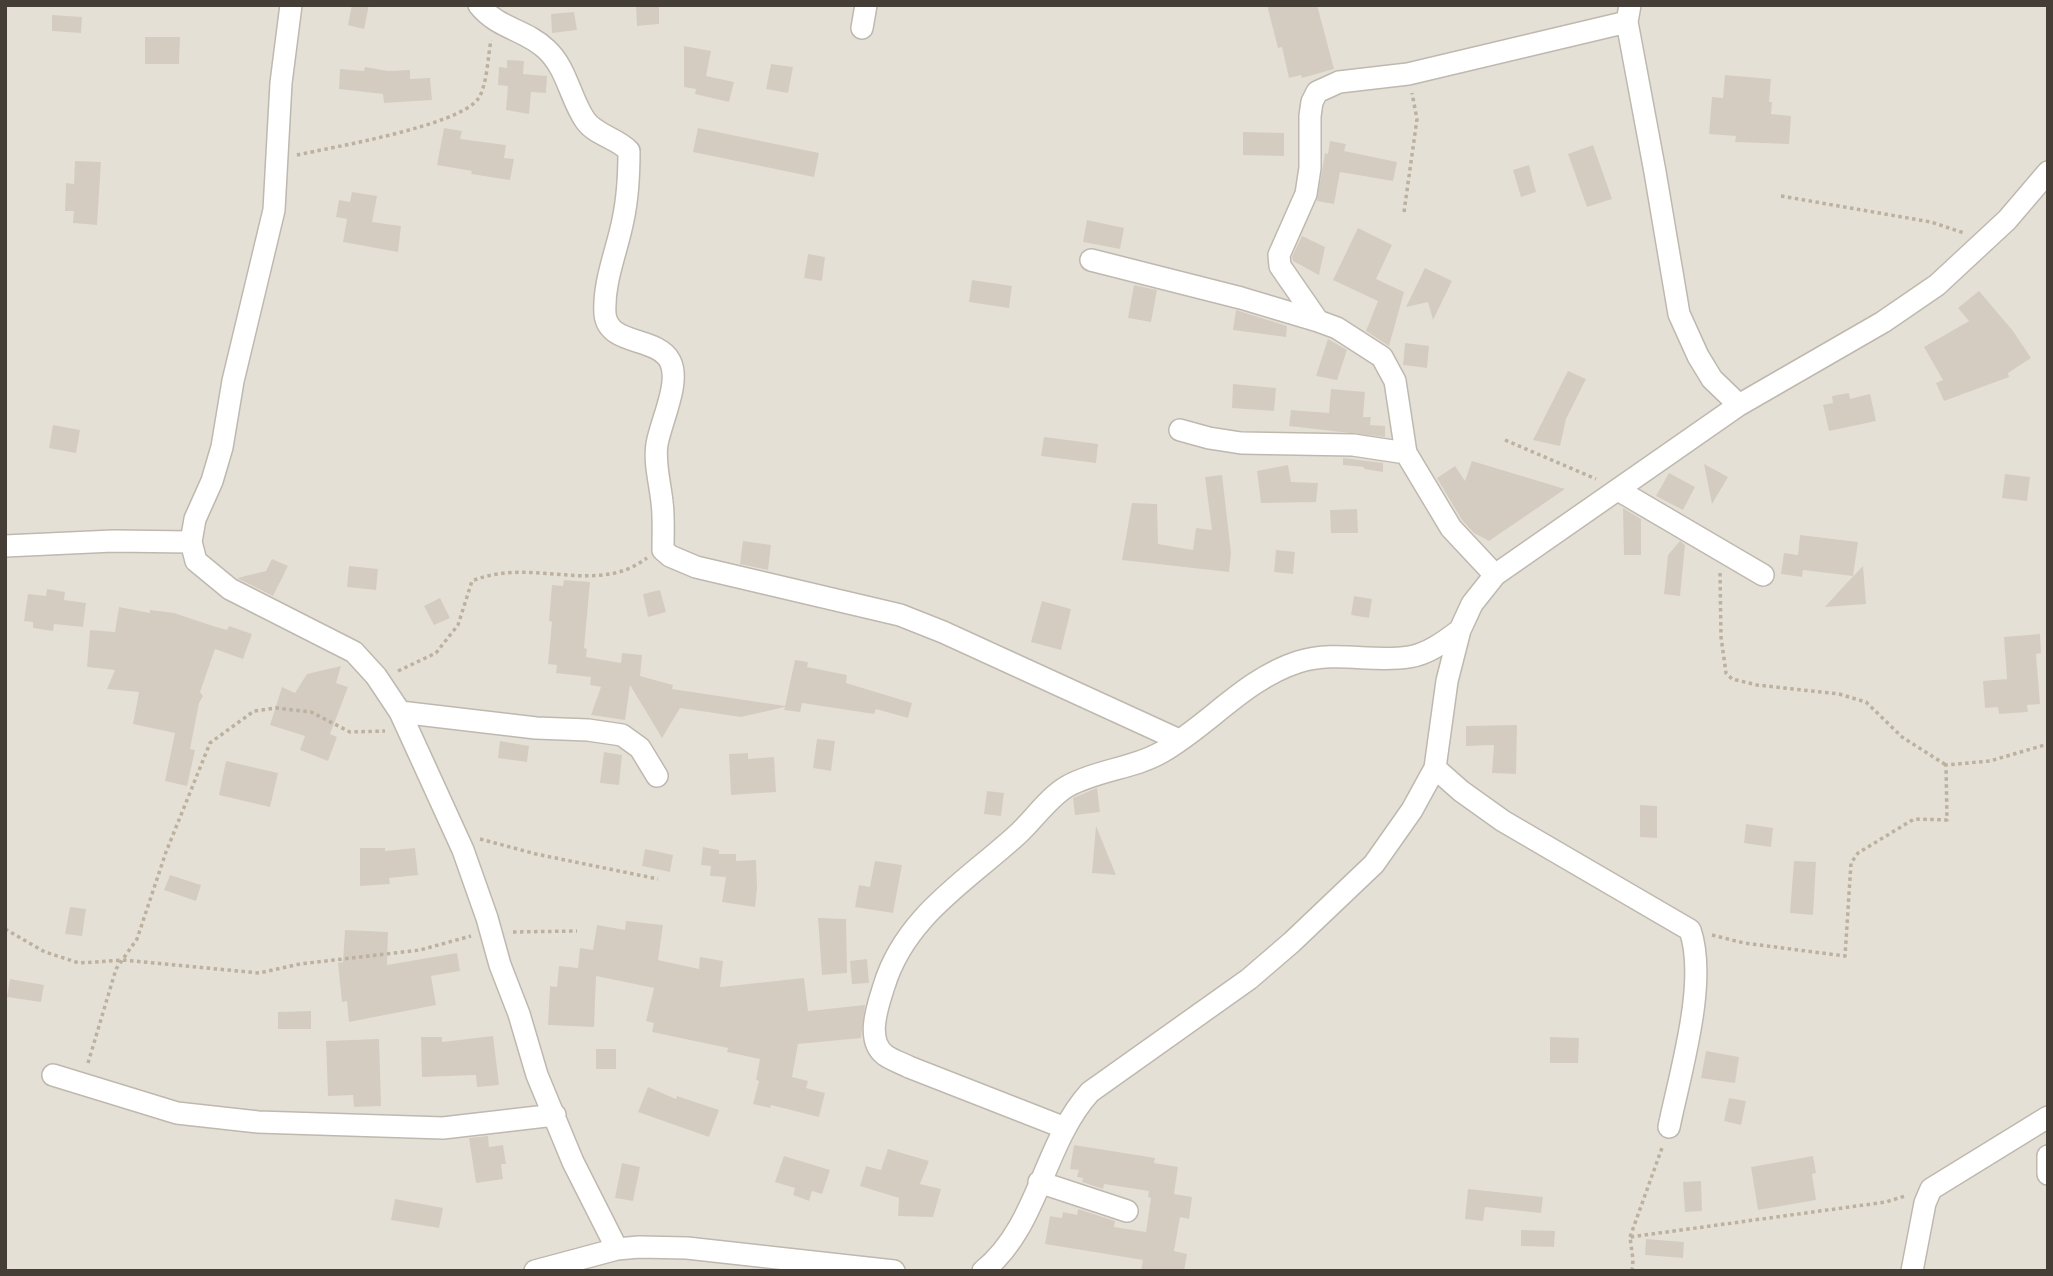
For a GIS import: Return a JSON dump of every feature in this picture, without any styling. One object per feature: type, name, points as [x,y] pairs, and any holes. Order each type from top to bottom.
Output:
[{"type":"street","points":[[290,5],[281,83],[274,210],[235,369],[222,447],[212,481],[195,519],[191,542],[196,561],[230,589],[354,652],[376,676],[404,721],[454,830],[491,931],[537,1075],[573,1162],[617,1249]]},
{"type":"street","points":[[479,5],[494,21],[537,40],[550,52],[565,76],[586,122],[620,141],[629,151],[623,219],[606,287],[605,316],[609,327],[620,336],[663,352],[671,363],[674,377],[672,394],[662,420],[656,448],[663,505],[663,550],[696,568],[900,615],[1179,740]]},
{"type":"street","points":[[862,28],[866,5]]},
{"type":"street","points":[[1318,321],[1280,266],[1279,255],[1306,194],[1310,168],[1310,116],[1317,92],[1339,82],[1408,74],[1628,14],[1679,314],[1712,379],[1738,405]]},
{"type":"street","points":[[984,1271],[998,1259],[1018,1230],[1076,1107],[1090,1093],[1249,979],[1349,891],[1374,864],[1405,821],[1435,768],[1447,681],[1460,630],[1472,604],[1495,576],[1738,405],[1824,357],[1937,285],[2007,220],[2048,172]]},
{"type":"street","points":[[1091,260],[1241,298],[1318,321],[1338,328],[1382,357],[1395,381],[1406,453],[1451,528],[1495,576]]},
{"type":"street","points":[[1180,430],[1241,443],[1353,445],[1406,453]]},
{"type":"street","points":[[1618,490],[1763,575]]},
{"type":"street","points":[[5,545],[113,541],[191,542]]},
{"type":"street","points":[[1065,1128],[974,1094],[885,1055],[877,1047],[877,1011],[886,979],[902,944],[931,909],[1018,835],[1065,787],[1097,773],[1161,753],[1259,680],[1297,663],[1329,656],[1409,657],[1435,648],[1460,630]]},
{"type":"street","points":[[404,721],[588,730],[622,735],[640,748],[657,776]]},
{"type":"street","points":[[1435,768],[1461,791],[1503,821],[1690,930],[1696,970],[1693,1004],[1669,1127]]},
{"type":"street","points":[[53,1075],[177,1112],[258,1122],[443,1128],[555,1115]]},
{"type":"street","points":[[1912,1271],[1931,1189],[2048,1117]]},
{"type":"street","points":[[2048,1156],[2048,1174]]},
{"type":"street","points":[[1040,1182],[1127,1212]]},
{"type":"street","points":[[536,1271],[617,1249],[687,1248],[894,1271]]},
{"type":"path","points":[[278,159],[433,124],[478,99],[494,21]]},
{"type":"path","points":[[1404,212],[1417,119],[1408,74]]},
{"type":"path","points":[[1781,196],[1931,222],[1984,243]]},
{"type":"path","points":[[1505,440],[1618,490]]},
{"type":"path","points":[[376,676],[401,670],[436,653],[458,625],[472,581],[490,574],[521,571],[602,575],[628,569],[663,550]]},
{"type":"path","points":[[1723,552],[1720,576],[1721,637],[1726,673],[1735,681],[1839,694],[1866,702],[1902,737],[1946,765],[1990,761],[2048,744]]},
{"type":"path","points":[[82,1085],[116,969],[137,939],[166,852],[210,743],[254,711],[276,708],[310,712],[350,732],[404,721]]},
{"type":"path","points":[[1690,930],[1744,943],[1845,956],[1851,863],[1858,853],[1914,819],[1947,820],[1946,765]]},
{"type":"path","points":[[454,830],[536,853],[659,879]]},
{"type":"path","points":[[5,929],[45,952],[79,963],[123,960],[259,973],[300,964],[421,950],[491,931],[577,930]]},
{"type":"path","points":[[1632,1271],[1630,1237],[1669,1127]]},
{"type":"path","points":[[1630,1237],[1886,1202],[1931,1189]]},
{"type":"shaded area","points":[[5,5],[2048,5],[2048,1271],[5,1271]]},
{"type":"building","points":[[352,5],[369,5],[364,29],[348,25]]},
{"type":"building","points":[[636,5],[659,5],[659,24],[637,26]]},
{"type":"building","points":[[1267,5],[1317,5],[1334,69],[1302,78],[1301,75],[1289,78],[1282,47],[1278,48]]},
{"type":"building","points":[[574,12],[577,30],[552,33],[551,14]]},
{"type":"building","points":[[52,15],[82,17],[81,33],[52,31]]},
{"type":"building","points":[[145,37],[180,37],[179,64],[145,64]]},
{"type":"building","points":[[684,46],[711,51],[706,76],[734,82],[729,102],[695,94],[696,89],[684,87]]},
{"type":"building","points":[[507,60],[524,61],[523,74],[547,76],[546,93],[531,92],[529,114],[506,110],[508,86],[498,85],[499,67],[507,68]]},
{"type":"building","points":[[771,64],[793,67],[788,93],[766,89]]},
{"type":"building","points":[[365,67],[388,71],[410,70],[410,79],[430,78],[432,100],[384,103],[383,94],[339,89],[340,69],[364,71]]},
{"type":"building","points":[[1725,75],[1771,79],[1771,114],[1791,116],[1789,144],[1735,142],[1736,136],[1709,134],[1712,97],[1723,98]]},
{"type":"building","points":[[444,128],[462,131],[460,139],[506,145],[504,158],[514,159],[510,180],[437,165]]},
{"type":"building","points":[[698,128],[819,153],[814,177],[693,152]]},
{"type":"building","points":[[1243,132],[1284,133],[1284,156],[1243,155]]},
{"type":"building","points":[[1330,141],[1346,144],[1344,151],[1397,162],[1393,181],[1340,172],[1334,204],[1317,201],[1325,153],[1328,154]]},
{"type":"building","points":[[1593,145],[1612,199],[1587,207],[1568,154]]},
{"type":"building","points":[[75,161],[101,162],[97,225],[73,223],[74,211],[65,211],[66,183],[74,184]]},
{"type":"building","points":[[1529,165],[1536,192],[1521,197],[1513,170]]},
{"type":"building","points":[[352,192],[377,196],[372,222],[401,226],[398,252],[343,242],[347,219],[336,217],[339,200],[350,202]]},
{"type":"building","points":[[1087,220],[1124,228],[1120,249],[1083,242]]},
{"type":"building","points":[[1358,228],[1392,245],[1376,279],[1404,292],[1389,346],[1366,331],[1378,301],[1333,280]]},
{"type":"building","points":[[1302,236],[1325,247],[1319,275],[1293,261],[1292,257]]},
{"type":"building","points":[[808,254],[825,257],[822,281],[804,278]]},
{"type":"building","points":[[1425,268],[1452,281],[1433,320],[1428,302],[1406,307]]},
{"type":"building","points":[[972,280],[1012,286],[1009,308],[969,302]]},
{"type":"building","points":[[1134,285],[1157,290],[1151,322],[1128,318]]},
{"type":"building","points":[[1979,291],[2013,331],[2031,358],[2008,373],[2009,377],[1944,401],[1936,383],[1943,380],[1924,347],[1969,321],[1958,308]]},
{"type":"building","points":[[1236,310],[1287,326],[1286,337],[1233,330]]},
{"type":"building","points":[[1328,339],[1347,350],[1337,380],[1316,376]]},
{"type":"building","points":[[1405,343],[1429,346],[1427,368],[1403,365]]},
{"type":"building","points":[[1568,371],[1586,379],[1566,419],[1560,446],[1533,440]]},
{"type":"building","points":[[1233,384],[1276,388],[1274,411],[1232,408]]},
{"type":"building","points":[[1331,389],[1365,392],[1363,417],[1371,417],[1370,425],[1385,426],[1385,437],[1289,426],[1291,410],[1329,413]]},
{"type":"building","points":[[1849,393],[1850,399],[1870,394],[1876,421],[1829,431],[1823,405],[1833,403],[1832,396]]},
{"type":"building","points":[[53,425],[80,430],[76,453],[49,448]]},
{"type":"building","points":[[1044,437],[1098,444],[1096,463],[1041,456]]},
{"type":"building","points":[[1343,458],[1383,463],[1383,472],[1343,465]]},
{"type":"building","points":[[1472,461],[1565,489],[1489,541],[1474,533],[1462,520],[1437,478],[1455,466],[1465,481]]},
{"type":"building","points":[[1704,464],[1728,477],[1712,504]]},
{"type":"building","points":[[1288,465],[1291,482],[1318,483],[1316,502],[1261,503],[1257,471]]},
{"type":"building","points":[[1669,473],[1695,487],[1683,510],[1656,496]]},
{"type":"building","points":[[2005,474],[2030,477],[2027,501],[2002,498]]},
{"type":"building","points":[[1222,475],[1231,553],[1229,572],[1122,560],[1132,503],[1157,504],[1158,544],[1193,550],[1196,528],[1212,530],[1205,477]]},
{"type":"building","points":[[1623,508],[1641,519],[1641,555],[1624,555]]},
{"type":"building","points":[[1357,509],[1358,533],[1331,533],[1330,510]]},
{"type":"building","points":[[1800,535],[1858,542],[1853,576],[1803,570],[1802,577],[1781,574],[1784,553],[1798,555]]},
{"type":"building","points":[[743,541],[771,545],[768,570],[740,564]]},
{"type":"building","points":[[1680,541],[1685,545],[1680,596],[1664,594],[1668,555]]},
{"type":"building","points":[[1276,550],[1295,552],[1293,574],[1274,572]]},
{"type":"building","points":[[272,559],[288,566],[273,596],[237,578],[266,571]]},
{"type":"building","points":[[349,566],[378,569],[376,590],[347,587]]},
{"type":"building","points":[[1863,566],[1866,604],[1825,607],[1842,588]]},
{"type":"building","points":[[564,580],[590,582],[584,648],[587,649],[586,657],[621,663],[622,653],[642,655],[640,676],[673,685],[672,689],[785,706],[795,660],[808,662],[807,667],[847,675],[846,683],[912,703],[908,718],[876,709],[874,714],[802,703],[800,712],[784,710],[785,707],[741,717],[680,708],[662,738],[630,685],[625,720],[591,715],[601,687],[590,685],[591,677],[556,673],[557,665],[548,664],[552,585],[563,586]]},
{"type":"building","points":[[47,589],[65,592],[64,600],[86,603],[83,627],[54,624],[53,631],[33,628],[33,622],[24,621],[28,594],[46,596]]},
{"type":"building","points":[[660,590],[666,612],[648,617],[643,594]]},
{"type":"building","points":[[1354,596],[1372,599],[1369,618],[1351,615]]},
{"type":"building","points":[[440,598],[450,618],[434,625],[424,606]]},
{"type":"building","points":[[1042,601],[1071,609],[1061,650],[1031,642]]},
{"type":"building","points":[[119,607],[150,613],[150,610],[174,613],[227,630],[229,626],[252,634],[243,659],[215,649],[200,692],[203,696],[199,703],[190,749],[195,750],[187,786],[165,781],[175,733],[133,724],[139,692],[107,689],[115,670],[87,667],[90,630],[115,632]]},
{"type":"building","points":[[2040,634],[2041,653],[2036,654],[2040,704],[2027,705],[2028,712],[1999,714],[1998,707],[1985,708],[1983,681],[2007,679],[2004,637]]},
{"type":"building","points":[[341,666],[336,683],[348,687],[330,734],[337,737],[328,761],[300,750],[305,736],[270,725],[282,687],[295,693],[307,674]]},
{"type":"building","points":[[1517,725],[1516,774],[1492,773],[1494,745],[1466,746],[1466,726]]},
{"type":"building","points":[[817,739],[835,741],[831,771],[813,768]]},
{"type":"building","points":[[500,741],[529,746],[527,762],[498,758]]},
{"type":"building","points":[[604,752],[622,755],[619,785],[600,783]]},
{"type":"building","points":[[748,753],[748,759],[774,757],[776,792],[731,795],[729,754]]},
{"type":"building","points":[[226,761],[278,773],[270,807],[219,795]]},
{"type":"building","points":[[1097,788],[1100,812],[1075,815],[1073,798]]},
{"type":"building","points":[[987,791],[1004,793],[1001,816],[984,814]]},
{"type":"building","points":[[1640,805],[1657,806],[1657,838],[1640,837]]},
{"type":"building","points":[[1746,824],[1773,828],[1771,847],[1744,843]]},
{"type":"building","points":[[1096,826],[1116,875],[1092,873]]},
{"type":"building","points":[[703,847],[719,850],[719,854],[736,854],[736,861],[756,860],[755,907],[722,902],[726,877],[710,876],[711,866],[701,865]]},
{"type":"building","points":[[360,848],[385,848],[385,851],[415,848],[418,875],[389,878],[390,884],[360,886]]},
{"type":"building","points":[[645,849],[673,855],[670,872],[642,866]]},
{"type":"building","points":[[875,861],[902,865],[893,913],[855,907],[859,885],[870,887]]},
{"type":"building","points":[[1794,861],[1816,862],[1813,915],[1790,913]]},
{"type":"building","points":[[170,875],[201,885],[196,901],[164,890]]},
{"type":"building","points":[[70,907],[86,909],[82,936],[65,934]]},
{"type":"building","points":[[818,918],[846,919],[847,973],[822,975]]},
{"type":"building","points":[[626,921],[663,925],[658,960],[699,969],[700,957],[723,961],[720,987],[804,978],[808,1011],[865,1005],[861,1038],[798,1044],[792,1077],[808,1081],[806,1088],[825,1093],[819,1117],[771,1105],[770,1108],[753,1104],[759,1081],[756,1080],[760,1059],[727,1052],[728,1048],[652,1032],[654,1023],[646,1021],[654,988],[596,976],[594,1027],[548,1025],[550,986],[557,987],[559,966],[578,968],[580,948],[593,950],[597,925],[625,930]]},
{"type":"building","points":[[345,930],[388,932],[387,965],[457,953],[460,971],[431,976],[436,1005],[349,1022],[347,1001],[342,1002],[338,963],[343,962]]},
{"type":"building","points":[[867,959],[869,983],[852,984],[850,961]]},
{"type":"building","points":[[10,979],[44,985],[41,1002],[7,997]]},
{"type":"building","points":[[311,1011],[311,1029],[278,1029],[278,1012]]},
{"type":"building","points":[[493,1036],[499,1085],[477,1087],[476,1075],[422,1077],[421,1037],[442,1037],[442,1042]]},
{"type":"building","points":[[1550,1037],[1579,1038],[1578,1063],[1550,1063]]},
{"type":"building","points":[[379,1039],[381,1106],[354,1107],[353,1095],[328,1096],[326,1041]]},
{"type":"building","points":[[596,1049],[616,1049],[616,1069],[596,1069]]},
{"type":"building","points":[[1706,1051],[1739,1057],[1735,1083],[1701,1078]]},
{"type":"building","points":[[648,1087],[676,1099],[677,1096],[719,1110],[709,1137],[638,1112]]},
{"type":"building","points":[[1729,1098],[1746,1101],[1741,1125],[1724,1121]]},
{"type":"building","points":[[488,1136],[489,1147],[503,1145],[506,1164],[501,1164],[503,1179],[476,1183],[469,1138]]},
{"type":"building","points":[[1074,1145],[1155,1158],[1154,1163],[1178,1167],[1174,1194],[1192,1197],[1189,1219],[1180,1217],[1174,1251],[1187,1254],[1184,1271],[1141,1271],[1143,1260],[1045,1244],[1050,1216],[1062,1218],[1063,1212],[1077,1215],[1078,1209],[1115,1221],[1114,1227],[1146,1232],[1151,1198],[1148,1197],[1149,1191],[1104,1184],[1103,1189],[1082,1182],[1083,1178],[1077,1177],[1079,1170],[1070,1169]]},
{"type":"building","points":[[888,1149],[929,1161],[920,1184],[941,1189],[933,1217],[898,1216],[899,1198],[860,1186],[866,1166],[881,1170]]},
{"type":"building","points":[[784,1156],[830,1170],[822,1194],[812,1191],[809,1201],[793,1195],[795,1188],[775,1182]]},
{"type":"building","points":[[1813,1156],[1816,1173],[1812,1174],[1816,1200],[1758,1210],[1751,1167]]},
{"type":"building","points":[[622,1163],[640,1167],[633,1201],[615,1198]]},
{"type":"building","points":[[1701,1181],[1702,1211],[1685,1212],[1683,1182]]},
{"type":"building","points":[[1468,1189],[1543,1197],[1541,1213],[1485,1207],[1483,1221],[1465,1219]]},
{"type":"building","points":[[395,1199],[443,1208],[439,1228],[391,1220]]},
{"type":"building","points":[[1521,1230],[1555,1231],[1554,1247],[1521,1246]]},
{"type":"building","points":[[1646,1239],[1684,1242],[1683,1258],[1645,1255]]}]
